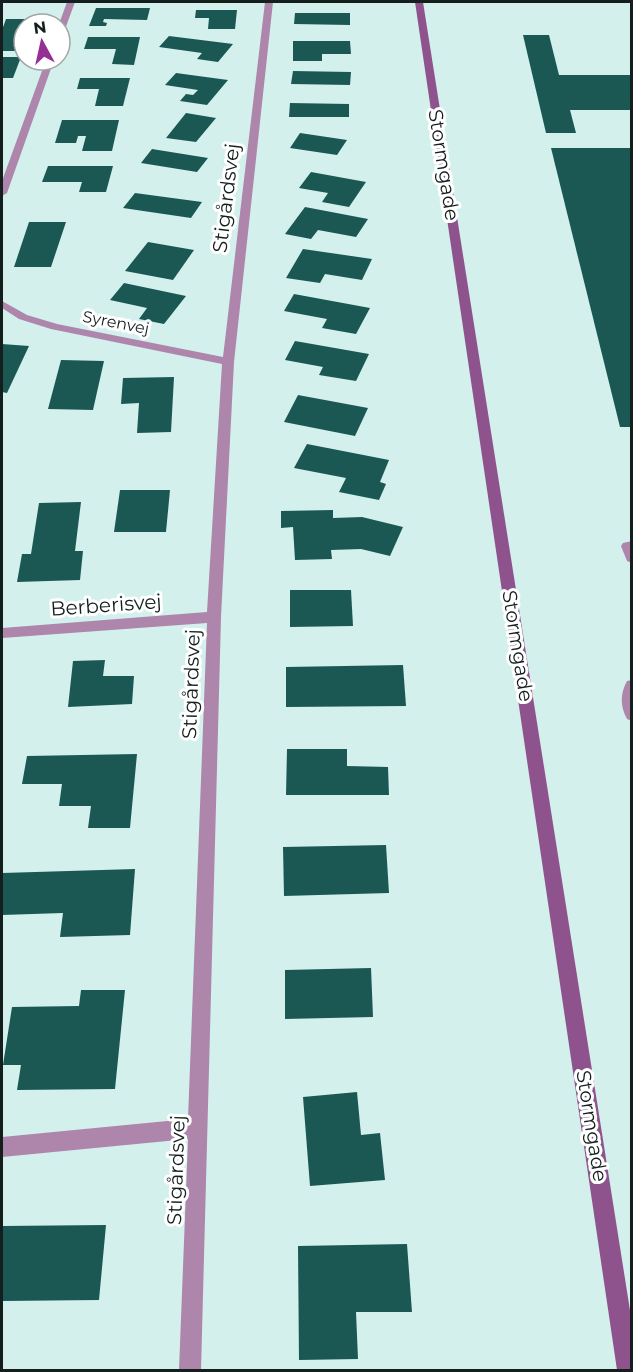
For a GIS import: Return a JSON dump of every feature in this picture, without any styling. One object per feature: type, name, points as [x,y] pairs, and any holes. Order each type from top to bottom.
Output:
[{"type":"street","name":"Stigårdsvej","points":[[190,1371],[214,617],[228,362],[269,2]]},
{"type":"street","name":"Stormgade","points":[[419,2],[632,1348]]},
{"type":"street","points":[[2,193],[46,72]]},
{"type":"street","name":"Syrenvej","points":[[2,304],[23,317],[55,327],[228,362]]},
{"type":"street","points":[[632,546],[628,546],[632,558]]},
{"type":"street","name":"Berberisvej","points":[[2,633],[214,617]]},
{"type":"street","points":[[630,694],[632,715]]},
{"type":"street","points":[[2,1147],[199,1128]]},
{"type":"street","name":"Stormgade","points":[[624,1290],[628,1371]]},
{"type":"building","points":[[96,8],[150,8],[147,20],[104,19],[106,26],[89,26]]},
{"type":"building","points":[[196,10],[237,10],[235,29],[208,29],[209,18],[195,18]]},
{"type":"building","points":[[295,13],[350,13],[350,25],[294,24]]},
{"type":"building","points":[[6,19],[12,19],[12,51],[2,51],[2,30]]},
{"type":"building","points":[[523,35],[549,35],[559,75],[632,75],[632,110],[570,110],[576,133],[546,133]]},
{"type":"building","points":[[169,36],[233,44],[218,62],[197,59],[202,53],[159,47]]},
{"type":"building","points":[[88,37],[140,37],[134,65],[112,64],[116,49],[84,49]]},
{"type":"building","points":[[293,41],[350,41],[351,54],[322,54],[322,61],[293,61]]},
{"type":"building","points":[[2,57],[12,57],[12,72],[15,72],[13,78],[2,78]]},
{"type":"building","points":[[293,71],[351,72],[350,85],[291,84]]},
{"type":"building","points":[[176,73],[228,80],[207,105],[180,101],[186,94],[193,95],[198,90],[165,85]]},
{"type":"building","points":[[80,78],[130,78],[123,106],[95,106],[99,89],[77,89]]},
{"type":"building","points":[[290,103],[349,104],[349,117],[289,117]]},
{"type":"building","points":[[186,113],[216,118],[196,142],[166,138]]},
{"type":"building","points":[[62,120],[119,120],[112,151],[82,151],[86,136],[78,136],[76,143],[55,143]]},
{"type":"building","points":[[300,133],[347,140],[337,155],[290,148]]},
{"type":"building","points":[[551,148],[632,148],[632,427],[620,427]]},
{"type":"building","points":[[152,149],[208,158],[197,172],[141,163]]},
{"type":"building","points":[[48,166],[113,166],[106,192],[79,192],[82,182],[42,182]]},
{"type":"building","points":[[311,172],[366,182],[349,207],[322,202],[328,193],[299,188]]},
{"type":"building","points":[[135,193],[202,202],[191,218],[123,208]]},
{"type":"building","points":[[305,207],[368,219],[356,237],[318,230],[311,239],[285,234]]},
{"type":"building","points":[[29,222],[66,222],[51,267],[14,267]]},
{"type":"building","points":[[148,242],[194,250],[173,280],[125,271]]},
{"type":"building","points":[[303,249],[372,259],[362,280],[325,274],[320,283],[286,278]]},
{"type":"building","points":[[124,283],[186,296],[164,324],[139,319],[147,308],[110,300]]},
{"type":"building","points":[[294,294],[370,308],[356,334],[322,328],[327,319],[284,311]]},
{"type":"building","points":[[295,341],[369,354],[356,381],[319,375],[323,367],[285,360]]},
{"type":"building","points":[[2,344],[29,346],[7,393],[2,392]]},
{"type":"building","points":[[61,360],[104,361],[93,410],[48,409]]},
{"type":"building","points":[[174,377],[171,432],[137,433],[139,403],[121,404],[123,378]]},
{"type":"building","points":[[298,395],[368,408],[355,436],[284,422]]},
{"type":"building","points":[[307,444],[389,460],[380,482],[386,484],[379,500],[339,492],[346,478],[294,468]]},
{"type":"building","points":[[120,490],[170,490],[166,532],[114,532]]},
{"type":"building","points":[[81,502],[75,551],[83,551],[80,580],[17,582],[22,554],[31,554],[39,503]]},
{"type":"building","points":[[333,510],[333,518],[362,517],[403,527],[390,556],[361,549],[331,550],[332,559],[295,560],[293,527],[281,528],[281,511]]},
{"type":"building","points":[[290,590],[351,590],[353,626],[290,627]]},
{"type":"building","points":[[105,660],[103,676],[134,676],[132,704],[68,707],[73,661]]},
{"type":"building","points":[[403,665],[406,706],[286,707],[286,667]]},
{"type":"building","points":[[287,749],[347,749],[347,766],[388,767],[389,795],[286,795]]},
{"type":"building","points":[[137,754],[130,828],[88,828],[91,806],[59,806],[62,784],[22,784],[27,756]]},
{"type":"building","points":[[386,845],[389,893],[284,896],[283,847]]},
{"type":"building","points":[[135,869],[130,935],[60,937],[63,913],[2,915],[2,873]]},
{"type":"building","points":[[371,968],[373,1017],[285,1019],[285,970]]},
{"type":"building","points":[[81,990],[125,990],[115,1089],[17,1090],[21,1065],[3,1065],[12,1007],[79,1006]]},
{"type":"building","points":[[357,1092],[361,1135],[380,1133],[385,1180],[310,1186],[303,1097]]},
{"type":"building","points":[[106,1225],[99,1300],[2,1301],[2,1226]]},
{"type":"building","points":[[407,1244],[412,1312],[356,1312],[358,1359],[299,1360],[298,1246]]}]
